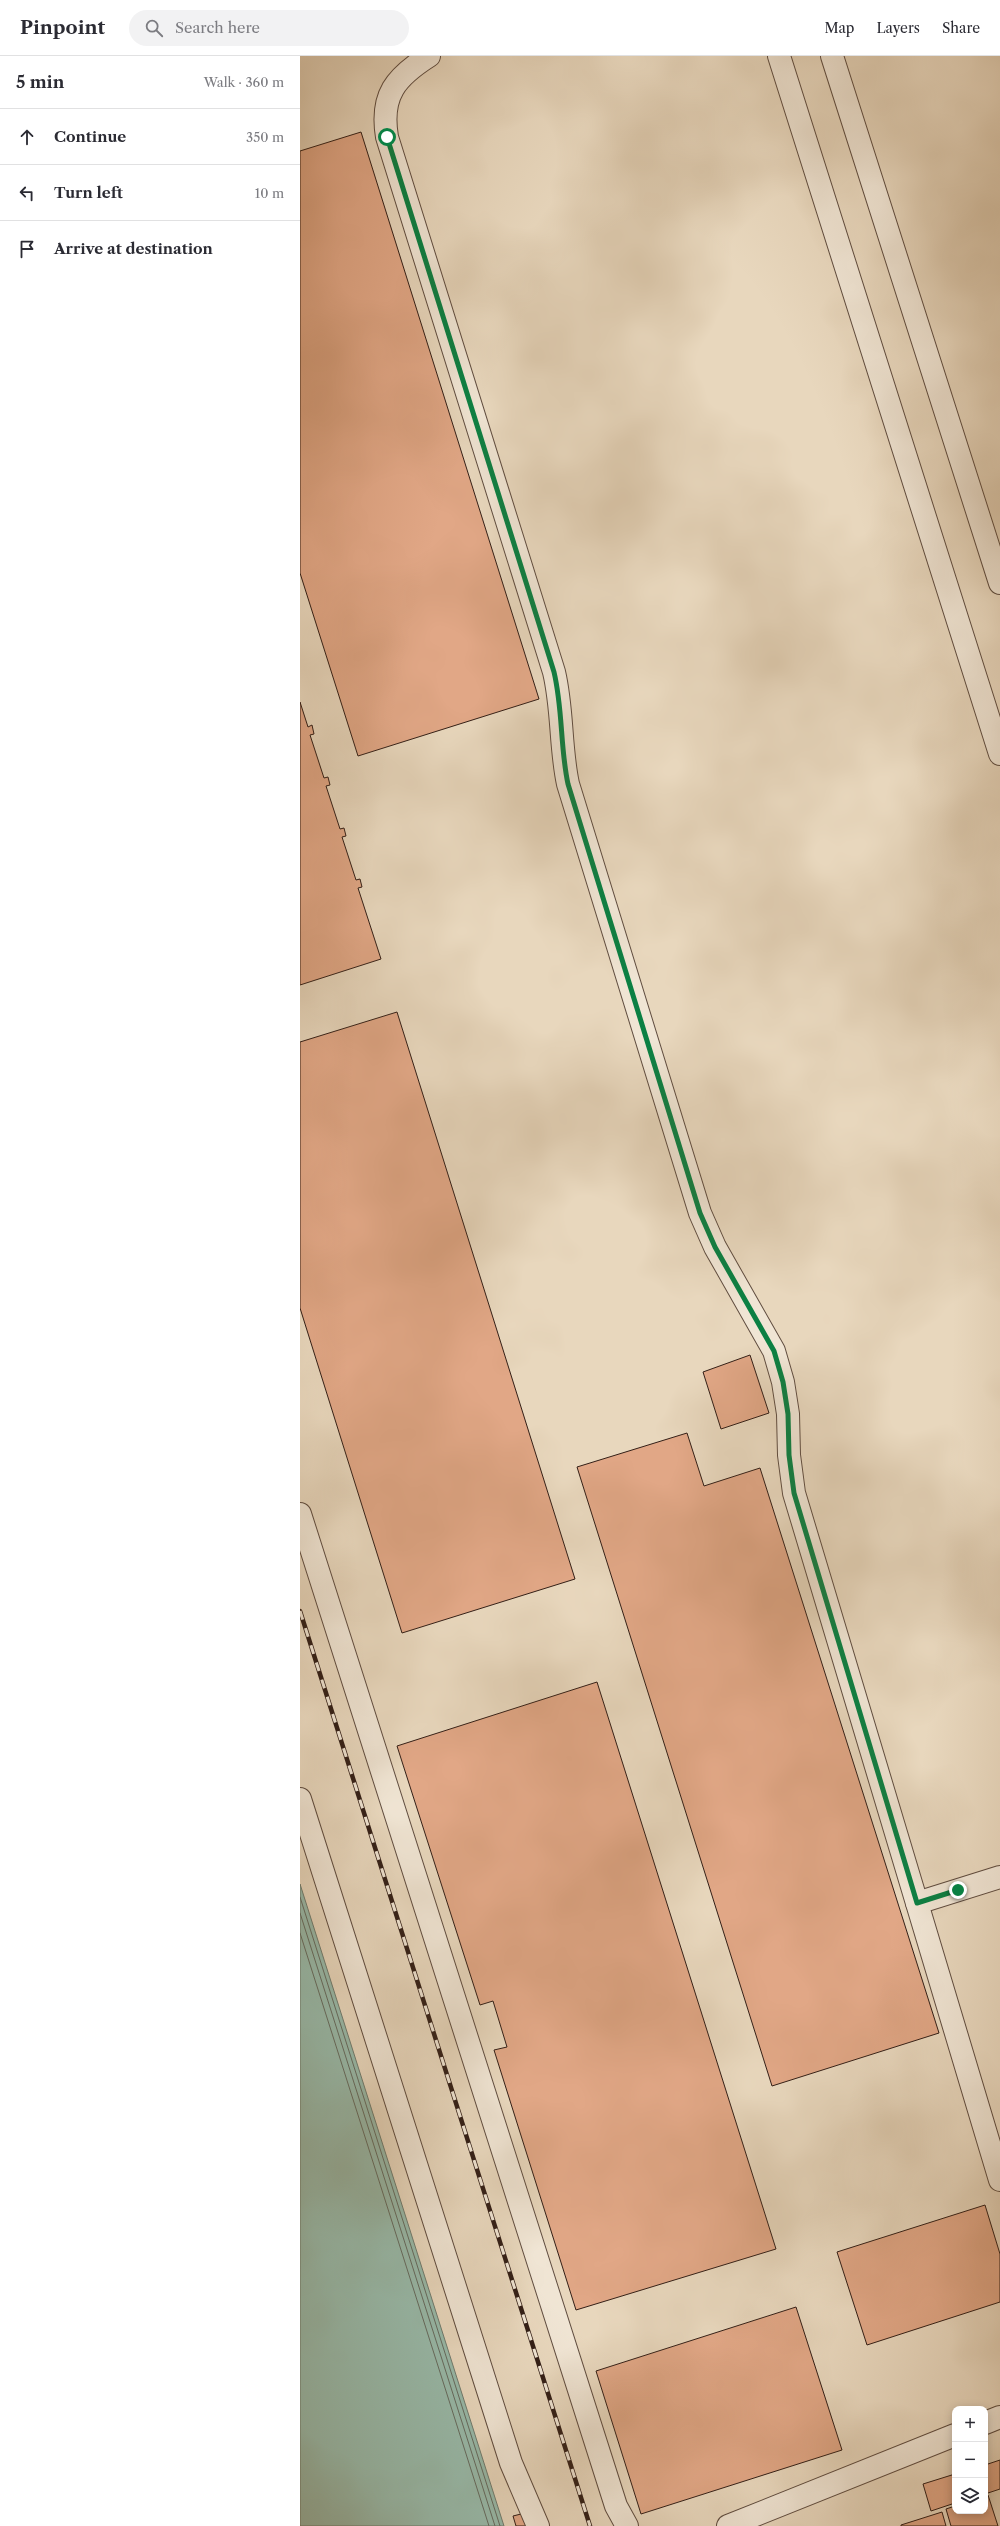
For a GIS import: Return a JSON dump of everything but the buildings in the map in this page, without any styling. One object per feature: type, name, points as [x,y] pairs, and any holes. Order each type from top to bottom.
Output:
[{"type":"lane","points":[[429,56],[401,76],[392,89],[386,105],[384,121],[387,137],[554,672],[559,694],[562,744],[568,784],[688,1178],[715,1247],[749,1304],[776,1357],[783,1382],[788,1414],[789,1455],[794,1493],[1000,2180]]},
{"type":"lane","points":[[779,56],[1000,754]]},
{"type":"lane","points":[[832,56],[1000,583]]},
{"type":"lane","points":[[300,1514],[616,2506],[627,2526]]},
{"type":"lane","points":[[300,1799],[511,2463],[538,2526]]},
{"type":"lane","points":[[917,1903],[1000,1877]]},
{"type":"lane","points":[[988,2422],[1000,2417]]},
{"type":"lane","points":[[728,2526],[952,2436]]},
{"type":"water","points":[[300,1884],[504,2526],[300,2526]]},
{"type":"railway","points":[[300,1611],[590,2526]]},
{"type":"route","points":[[387,137],[554,672],[562,716],[562,744],[568,784],[688,1178],[700,1213],[715,1247],[749,1304],[774,1351],[783,1382],[788,1414],[790,1434],[789,1455],[794,1493],[917,1903],[958,1890]]}]
